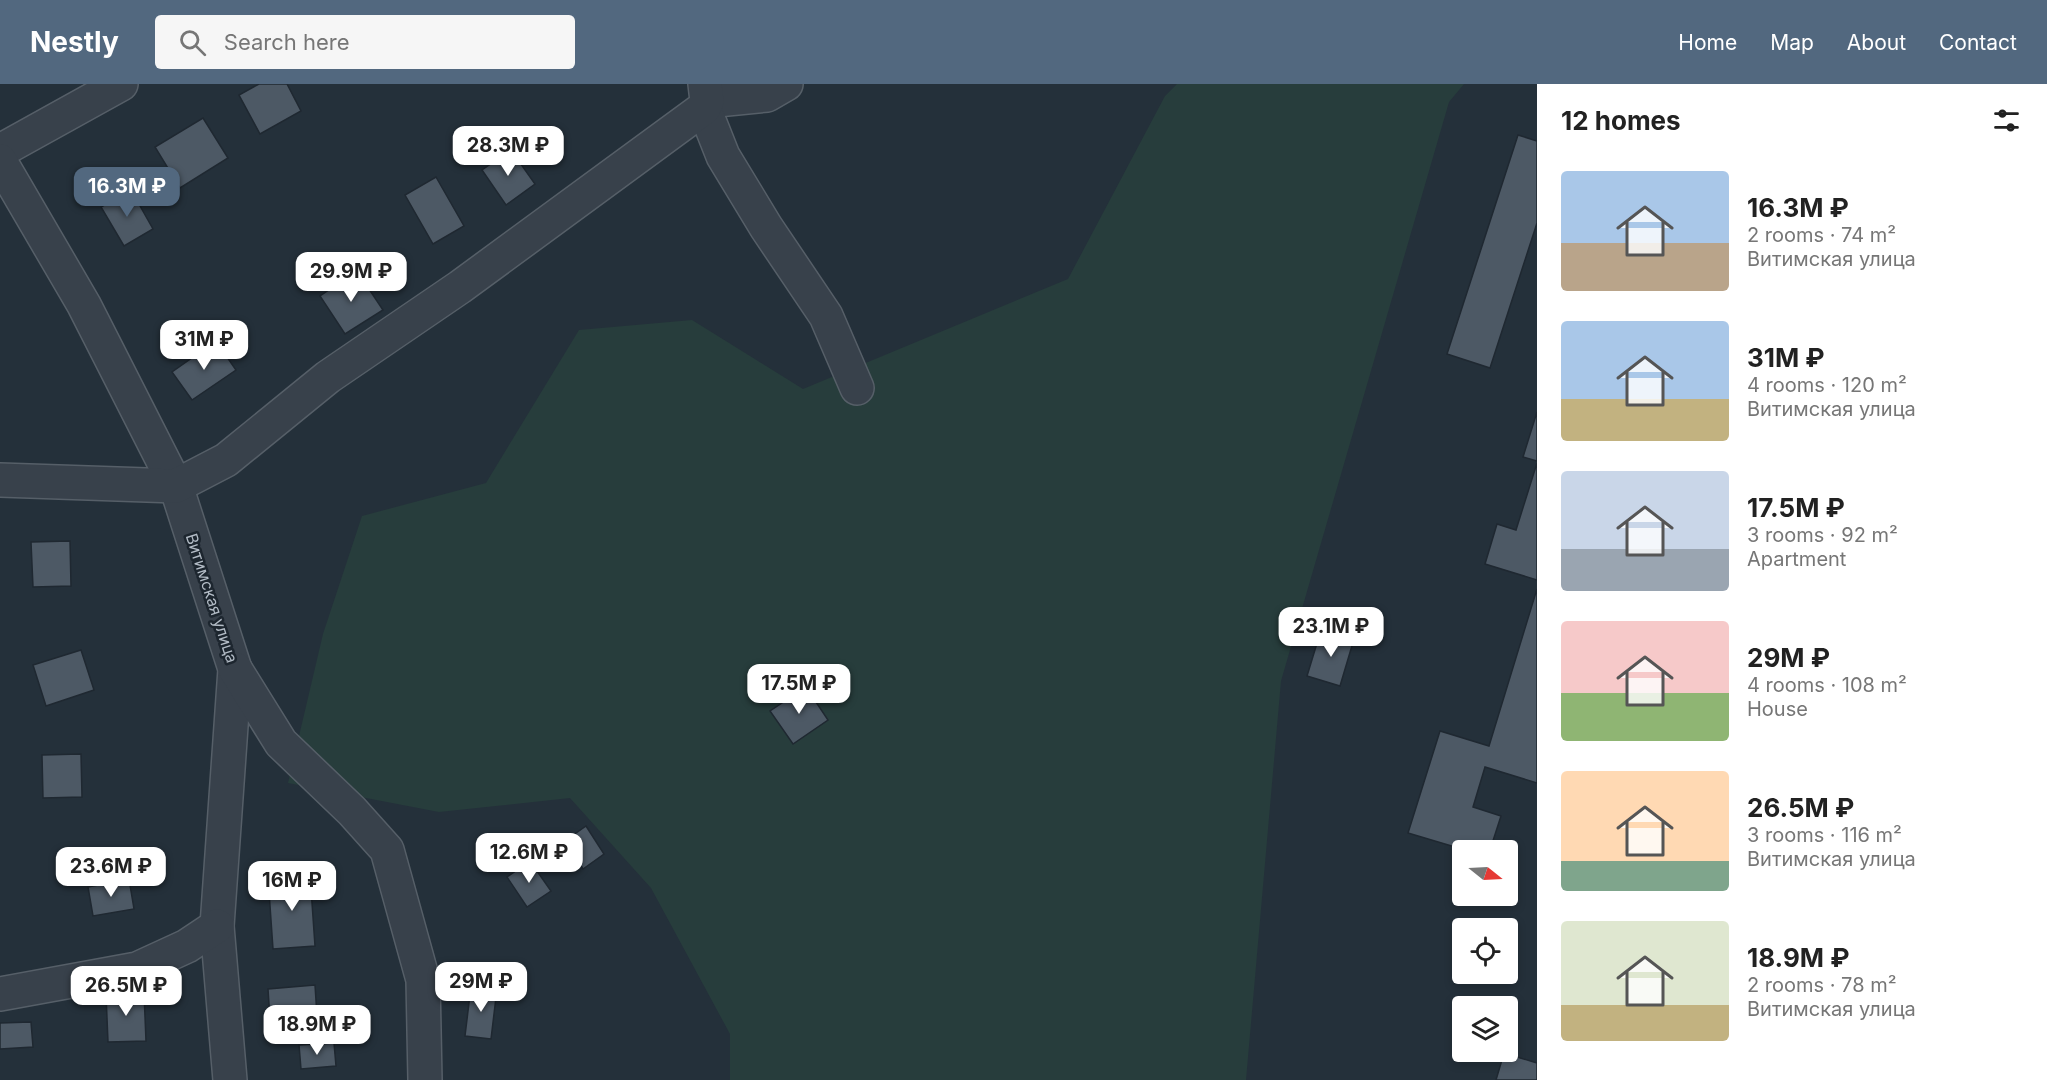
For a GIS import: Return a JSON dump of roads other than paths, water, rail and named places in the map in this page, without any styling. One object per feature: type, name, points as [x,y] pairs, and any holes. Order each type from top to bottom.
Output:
[{"type":"street","points":[[0,210],[3,164],[121,84]]},
{"type":"street","points":[[0,480],[176,486],[226,460],[328,377],[460,287],[705,98],[766,95],[786,84]]},
{"type":"street","points":[[705,98],[723,156],[766,227],[826,316],[857,388]]},
{"type":"street","name":"Витимская улица","points":[[3,164],[84,305],[176,486],[235,669],[217,926],[230,1080]]},
{"type":"street","points":[[235,669],[281,743],[352,811],[387,850],[423,980],[425,1080]]},
{"type":"street","points":[[0,994],[137,969],[187,946],[217,926]]}]
